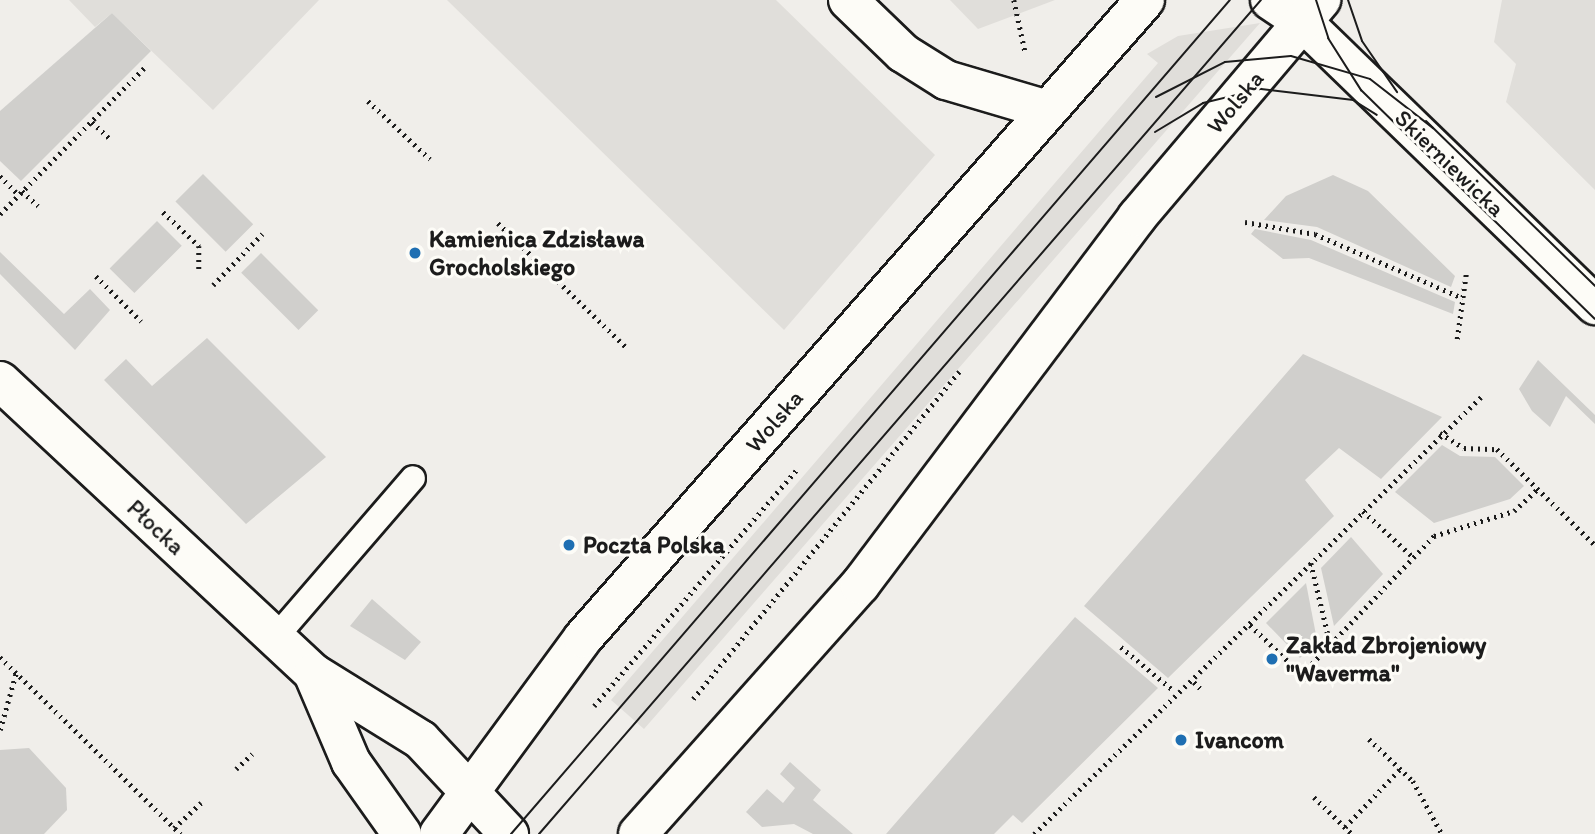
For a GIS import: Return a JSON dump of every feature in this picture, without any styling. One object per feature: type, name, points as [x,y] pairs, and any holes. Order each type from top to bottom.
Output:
[{"type":"main road","points":[[848,0],[903,52],[946,80],[1048,110]]},
{"type":"main road","name":"Wolska","points":[[439,834],[583,638],[1136,11],[1167,0]]},
{"type":"main road","points":[[1270,0],[1312,11]]},
{"type":"main road","name":"Wolska","points":[[639,834],[860,585],[1137,217],[1312,11]]},
{"type":"main road","name":"Skierniewicka","points":[[1312,11],[1595,304]]},
{"type":"main road","name":"Płocka","points":[[0,381],[313,673],[407,727],[509,834]]},
{"type":"main road","name":"Płocka","points":[[313,673],[351,762],[402,834]]},
{"type":"lane","points":[[275,638],[413,478]]},
{"type":"path","points":[[1014,0],[1025,51]]},
{"type":"path","points":[[0,214],[144,68]]},
{"type":"path","points":[[368,100],[430,159]]},
{"type":"path","points":[[92,122],[110,139]]},
{"type":"path","points":[[0,176],[38,206]]},
{"type":"path","points":[[163,212],[199,246],[200,271]]},
{"type":"path","points":[[1245,222],[1315,234],[1462,298]]},
{"type":"path","points":[[498,223],[626,347]]},
{"type":"path","points":[[213,285],[262,234]]},
{"type":"path","points":[[1457,339],[1466,274]]},
{"type":"path","points":[[96,276],[141,321]]},
{"type":"path","points":[[684,709],[961,369]]},
{"type":"path","points":[[1034,834],[1174,691],[1194,682],[1440,433],[1481,397]]},
{"type":"path","points":[[1440,433],[1464,447],[1497,449],[1595,545]]},
{"type":"path","points":[[589,712],[804,461]]},
{"type":"path","points":[[1301,674],[1434,536],[1514,511],[1538,489]]},
{"type":"path","points":[[1363,511],[1413,557]]},
{"type":"path","points":[[1311,563],[1330,644]]},
{"type":"path","points":[[1250,625],[1309,681]]},
{"type":"path","points":[[1121,647],[1174,691]]},
{"type":"path","points":[[0,657],[181,834]]},
{"type":"path","points":[[0,730],[16,673]]},
{"type":"path","points":[[1194,682],[1203,691]]},
{"type":"path","points":[[1369,739],[1400,769],[1442,834]]},
{"type":"path","points":[[236,769],[252,754]]},
{"type":"path","points":[[1345,827],[1400,769]]},
{"type":"path","points":[[1314,797],[1352,834]]},
{"type":"path","points":[[174,828],[201,803]]},
{"type":"shaded area","points":[[69,0],[319,0],[213,110],[112,13],[95,27]]},
{"type":"shaded area","points":[[447,0],[776,0],[935,155],[784,330]]},
{"type":"shaded area","points":[[950,0],[1055,0],[978,29]]},
{"type":"shaded area","points":[[1502,0],[1595,0],[1595,190],[1506,102],[1516,64],[1494,42]]},
{"type":"shaded area","points":[[112,13],[151,51],[21,181],[0,161],[0,111]]},
{"type":"shaded area","points":[[1260,23],[644,729],[611,700],[1158,63],[1147,54],[1178,36]]},
{"type":"shaded area","points":[[203,174],[253,224],[226,252],[175,202]]},
{"type":"shaded area","points":[[1333,175],[1368,191],[1455,276],[1451,287],[1317,227],[1264,220],[1286,196]]},
{"type":"shaded area","points":[[157,221],[182,246],[134,293],[110,268]]},
{"type":"shaded area","points":[[1255,229],[1311,240],[1455,302],[1453,314],[1309,258],[1283,259],[1251,234]]},
{"type":"shaded area","points":[[0,252],[64,314],[90,289],[110,310],[75,350],[0,274]]},
{"type":"shaded area","points":[[261,253],[318,310],[298,330],[241,273]]},
{"type":"shaded area","points":[[207,338],[326,457],[246,524],[104,380],[126,359],[152,386]]},
{"type":"shaded area","points":[[1303,354],[1442,417],[1381,479],[1339,448],[1305,480],[1334,516],[1168,678],[1084,606]]},
{"type":"shaded area","points":[[1538,360],[1595,415],[1595,424],[1566,396],[1550,427],[1532,411],[1519,389]]},
{"type":"shaded area","points":[[1442,445],[1460,456],[1495,457],[1524,486],[1510,499],[1434,523],[1395,492]]},
{"type":"shaded area","points":[[1351,537],[1383,574],[1334,626],[1321,568]]},
{"type":"shaded area","points":[[1306,583],[1317,640],[1300,658],[1266,623]]},
{"type":"shaded area","points":[[372,599],[421,642],[405,660],[350,626]]},
{"type":"shaded area","points":[[1075,617],[1158,688],[1022,823],[1013,815],[994,834],[886,834]]},
{"type":"shaded area","points":[[29,748],[66,788],[67,810],[44,834],[0,834],[0,750]]},
{"type":"shaded area","points":[[790,762],[821,790],[813,800],[853,834],[813,834],[794,824],[762,827],[746,812],[767,789],[783,803],[795,788],[780,774]]},
{"type":"tram line","points":[[511,834],[1230,0]]},
{"type":"tram line","points":[[539,834],[1261,0]]},
{"type":"tram line","points":[[1316,0],[1328,38],[1361,90],[1595,319]]},
{"type":"tram line","points":[[1348,0],[1362,41],[1397,92]]},
{"type":"tram line","points":[[1156,97],[1225,62],[1291,56],[1370,79],[1433,128]]},
{"type":"tram line","points":[[1155,132],[1203,103],[1261,89],[1353,100],[1377,115]]},
{"type":"tram line","points":[[1426,121],[1595,286]]},
{"type":"place","name":"Kamienica Zdzisława Grocholskiego","points":[[415,253]]},
{"type":"place","name":"Poczta Polska","points":[[569,545]]},
{"type":"place","name":"Zakład Zbrojeniowy \"Waverma\"","points":[[1272,659]]},
{"type":"place","name":"Ivancom","points":[[1181,740]]}]
